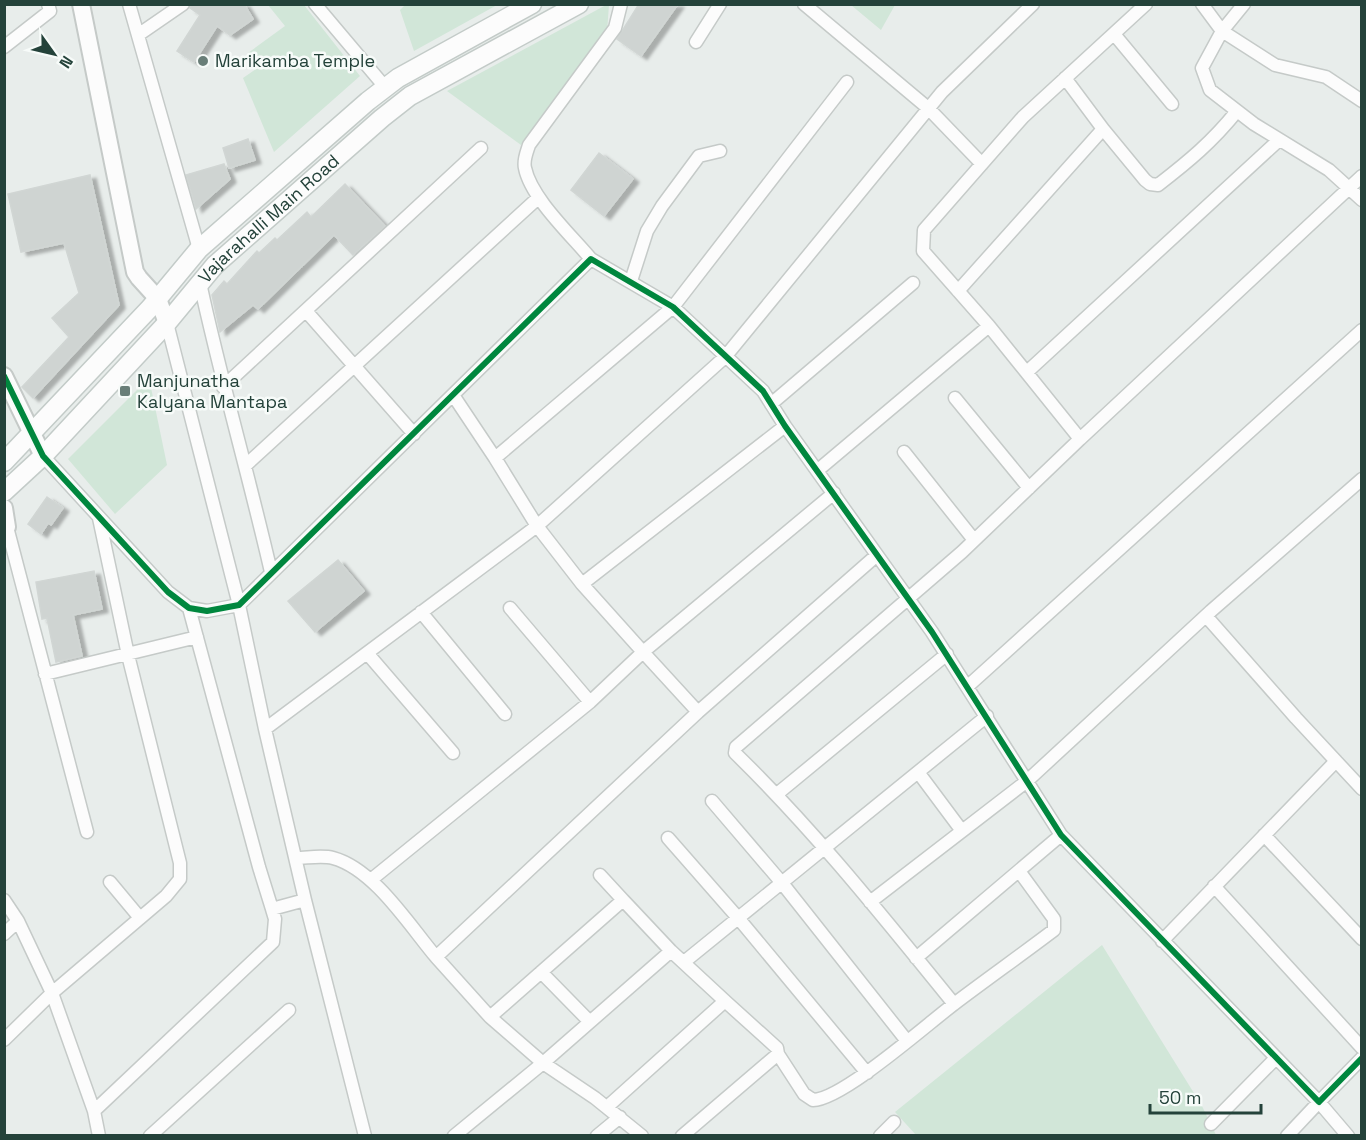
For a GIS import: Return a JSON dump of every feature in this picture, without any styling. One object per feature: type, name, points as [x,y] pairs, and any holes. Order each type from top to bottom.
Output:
[{"type":"main road","name":"Vajarahalli Main Road","points":[[4,462],[158,298],[199,249],[398,78],[532,4]]},
{"type":"main road","name":"Vajarahalli Main Road","points":[[4,492],[43,456],[167,323],[215,265],[382,118],[410,96],[579,4]]},
{"type":"street","points":[[4,47],[51,11],[48,4]]},
{"type":"street","points":[[81,4],[135,272],[158,298],[167,323],[239,605],[305,900],[365,1136]]},
{"type":"street","points":[[129,4],[199,249]]},
{"type":"street","points":[[138,35],[183,4]]},
{"type":"street","points":[[315,4],[386,87]]},
{"type":"street","points":[[621,4],[615,28],[530,145],[525,157],[525,168],[538,198],[591,259],[673,307],[763,391],[785,426],[947,654],[1061,835],[1319,1102],[1348,1136]]},
{"type":"street","points":[[696,42],[720,4]]},
{"type":"street","points":[[804,4],[928,108],[982,164]]},
{"type":"street","points":[[265,729],[537,526],[725,357],[928,108],[1033,4]]},
{"type":"street","points":[[1080,439],[989,326],[923,251],[924,230],[1023,117],[1146,4]]},
{"type":"street","points":[[1202,4],[1222,31],[1275,65],[1326,77],[1362,100]]},
{"type":"street","points":[[1244,4],[1222,31],[1202,68],[1210,90],[1279,140],[1329,170],[1362,200]]},
{"type":"street","points":[[1114,34],[1172,104]]},
{"type":"street","points":[[1065,78],[1102,129],[1150,184],[1158,185],[1198,154],[1238,111]]},
{"type":"street","points":[[495,458],[673,307],[847,82]]},
{"type":"street","points":[[958,291],[1102,129]]},
{"type":"street","points":[[1027,372],[1279,140]]},
{"type":"street","points":[[223,387],[481,148]]},
{"type":"street","points":[[631,281],[647,231],[662,206],[699,156],[720,151]]},
{"type":"street","points":[[954,1004],[777,794],[735,753],[736,747],[909,599],[974,540],[1362,176]]},
{"type":"street","points":[[246,465],[538,198]]},
{"type":"street","points":[[4,376],[43,456],[168,592],[189,608],[207,611],[239,605],[591,259]]},
{"type":"street","points":[[200,283],[223,387],[246,465],[272,572]]},
{"type":"street","points":[[771,404],[913,283]]},
{"type":"street","points":[[306,311],[414,434]]},
{"type":"street","points":[[818,470],[989,326]]},
{"type":"street","points":[[968,686],[1362,330]]},
{"type":"street","points":[[453,395],[537,526],[582,584],[698,712]]},
{"type":"street","points":[[955,398],[1029,488]]},
{"type":"street","points":[[582,584],[785,426]]},
{"type":"street","points":[[904,452],[974,540]]},
{"type":"street","points":[[870,902],[1027,782],[1206,616],[1362,478]]},
{"type":"street","points":[[372,879],[590,702],[643,652],[834,493]]},
{"type":"street","points":[[4,508],[6,529],[87,832]]},
{"type":"street","points":[[4,1040],[52,993],[166,896],[180,879],[180,863],[98,516]]},
{"type":"street","points":[[436,957],[698,712],[877,555]]},
{"type":"street","points":[[94,1111],[273,942],[275,920],[273,909],[259,867],[189,608]]},
{"type":"street","points":[[510,608],[590,702]]},
{"type":"street","points":[[421,612],[505,714]]},
{"type":"street","points":[[1206,616],[1362,789]]},
{"type":"street","points":[[45,674],[197,637]]},
{"type":"street","points":[[367,653],[453,753]]},
{"type":"street","points":[[777,794],[947,654]]},
{"type":"street","points":[[684,963],[987,716]]},
{"type":"street","points":[[1162,940],[1336,762]]},
{"type":"street","points":[[918,772],[962,831]]},
{"type":"street","points":[[712,801],[782,883],[907,1041]]},
{"type":"street","points":[[916,958],[1061,835]]},
{"type":"street","points":[[1264,835],[1362,939]]},
{"type":"street","points":[[668,838],[867,1072]]},
{"type":"street","points":[[296,858],[331,857],[351,865],[372,879],[436,957],[490,1017],[543,1064],[607,1107],[642,1136]]},
{"type":"street","points":[[600,875],[671,951],[777,1048],[778,1054],[804,1094],[813,1100],[830,1096],[867,1072],[1054,930],[1054,919],[1018,871]]},
{"type":"street","points":[[110,882],[141,918]]},
{"type":"street","points":[[1214,886],[1362,1048]]},
{"type":"street","points":[[4,900],[18,921],[52,993],[94,1111],[99,1136]]},
{"type":"street","points":[[273,909],[305,900]]},
{"type":"street","points":[[490,1017],[623,900]]},
{"type":"street","points":[[4,934],[18,921]]},
{"type":"street","points":[[454,1136],[543,1064],[671,951]]},
{"type":"street","points":[[540,972],[590,1022]]},
{"type":"street","points":[[607,1107],[725,1001]]},
{"type":"street","points":[[150,1136],[290,1010]]},
{"type":"street","points":[[682,1136],[778,1054]]},
{"type":"street","points":[[1211,1124],[1276,1058]]},
{"type":"street","points":[[1287,1136],[1362,1058]]},
{"type":"street","points":[[597,1136],[620,1117]]},
{"type":"street","points":[[880,1136],[894,1122]]},
{"type":"green space","points":[[268,5],[304,5],[360,76],[274,152],[243,78],[256,69],[248,53],[285,26]]},
{"type":"green space","points":[[405,5],[497,5],[414,51],[400,10]]},
{"type":"green space","points":[[609,5],[607,32],[521,145],[447,91]]},
{"type":"green space","points":[[851,5],[895,5],[881,30]]},
{"type":"green space","points":[[149,378],[167,465],[115,514],[68,459]]},
{"type":"green space","points":[[1102,945],[1202,1106],[1216,1135],[916,1135],[895,1112]]},
{"type":"building","points":[[191,4],[244,4],[253,19],[230,35],[217,26],[194,62],[177,51],[200,15],[190,8]]},
{"type":"building","points":[[639,4],[678,4],[641,56],[617,39]]},
{"type":"building","points":[[248,139],[255,160],[229,168],[223,148]]},
{"type":"building","points":[[599,153],[633,179],[604,216],[571,190]]},
{"type":"building","points":[[224,164],[230,179],[196,209],[186,175]]},
{"type":"building","points":[[90,175],[119,305],[33,398],[22,387],[69,337],[52,318],[79,293],[64,243],[21,252],[8,194]]},
{"type":"building","points":[[345,184],[385,226],[353,255],[334,235],[258,309],[253,305],[220,332],[212,295],[224,281],[227,284],[257,251],[259,253],[275,238],[277,240],[307,212],[311,217]]},
{"type":"building","points":[[47,497],[63,508],[51,525],[48,523],[41,534],[28,524]]},
{"type":"building","points":[[338,560],[364,591],[315,632],[288,601]]},
{"type":"building","points":[[94,571],[102,609],[73,615],[82,656],[56,662],[47,618],[42,619],[36,582]]},
{"type":"cycle path","points":[[4,376],[43,456],[168,592],[189,608],[207,611],[239,605],[591,259],[673,307],[763,391],[785,426],[932,632],[1061,835],[1319,1102],[1362,1058]]},
{"type":"place","name":"Marikamba Temple","points":[[203,61]]},
{"type":"place","name":"Manjunatha Kalyana Mantapa","points":[[125,391]]}]
